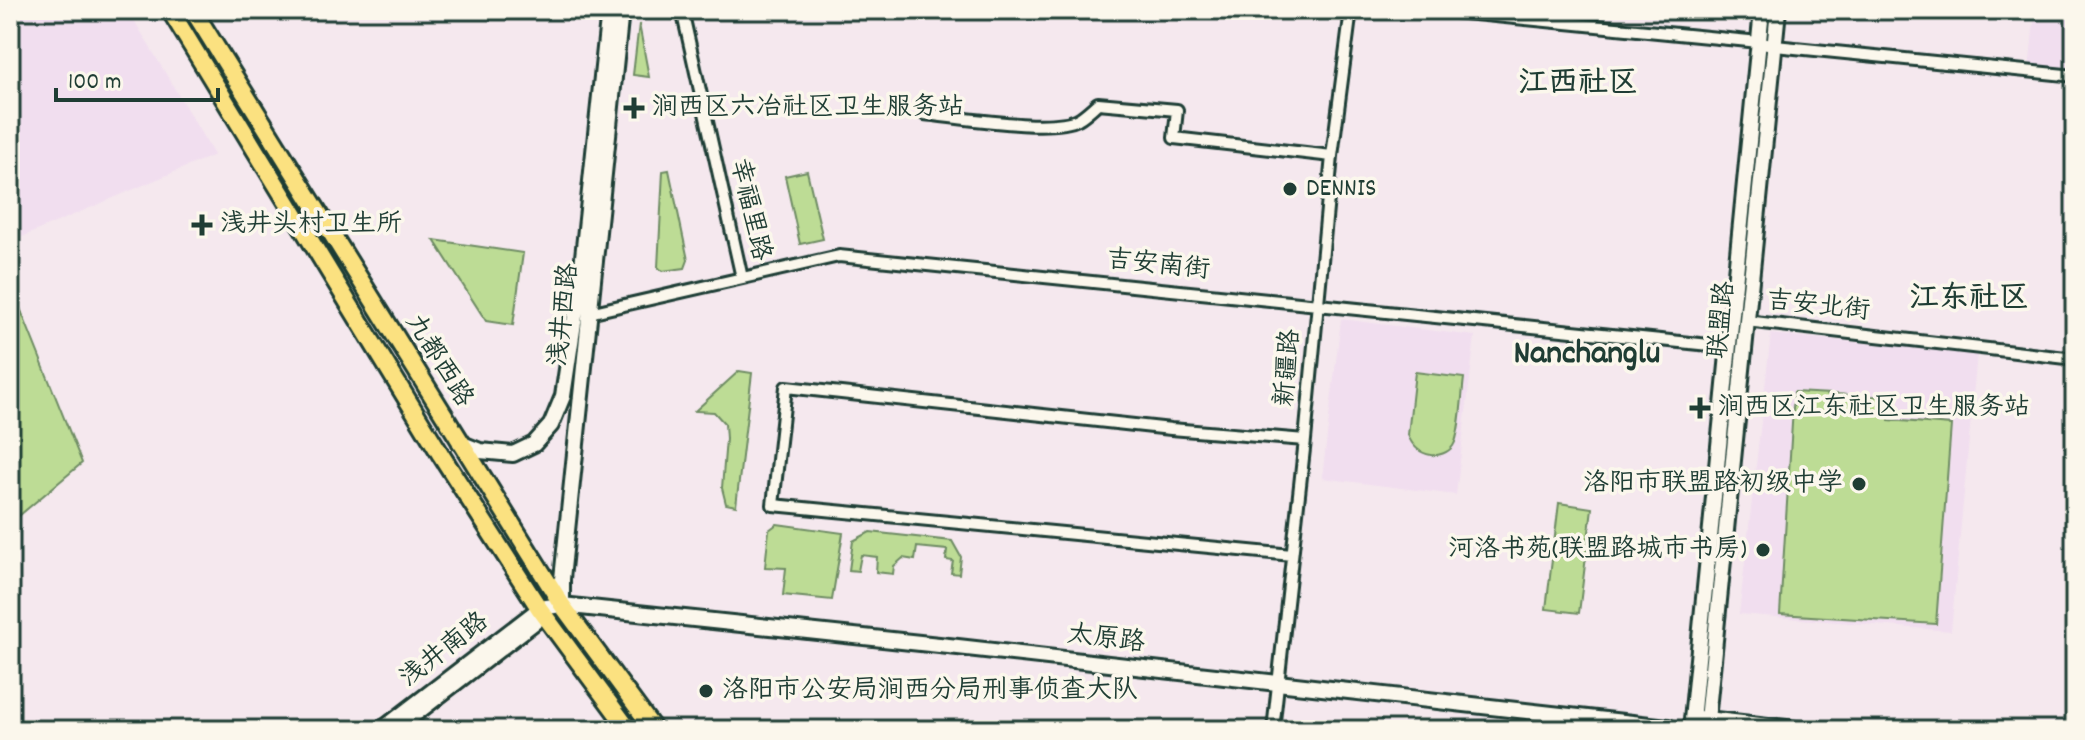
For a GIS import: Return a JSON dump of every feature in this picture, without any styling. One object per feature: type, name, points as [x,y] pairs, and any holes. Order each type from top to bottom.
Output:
[{"type":"main road","name":"九都西路","points":[[170,10],[441,455],[542,612],[629,730]]},
{"type":"main road","name":"九都西路","points":[[193,10],[562,605],[654,730]]},
{"type":"main road","name":"浅井西路","points":[[460,443],[480,451],[513,454],[534,444],[551,425],[563,396],[581,276],[609,10]]},
{"type":"main road","name":"浅井西路","points":[[562,605],[562,579],[621,10]]},
{"type":"main road","name":"联盟路","points":[[1699,724],[1729,347],[1762,10]]},
{"type":"main road","name":"联盟路","points":[[1699,724],[1778,10]]},
{"type":"main road","name":"太原路","points":[[542,612],[562,605],[1670,728],[1699,724],[1805,730]]},
{"type":"street","name":"幸福里路","points":[[682,10],[742,278]]},
{"type":"street","name":"新疆路","points":[[1273,730],[1332,156],[1351,10]]},
{"type":"street","points":[[1434,10],[2075,76]]},
{"type":"street","points":[[924,114],[1033,125],[1059,124],[1078,119],[1098,103],[1177,110],[1174,138],[1332,156]]},
{"type":"street","name":"吉安南街","points":[[589,313],[839,256],[1729,347]]},
{"type":"street","name":"吉安北街","points":[[1746,321],[2075,359]]},
{"type":"street","points":[[1292,555],[773,505],[786,387],[1171,429],[1305,440]]},
{"type":"street","name":"浅井南路","points":[[380,730],[523,618],[542,612]]},
{"type":"street","name":"浅井南路","points":[[396,730],[542,612]]},
{"type":"shaded area","points":[[10,10],[128,10],[214,155],[10,242]]},
{"type":"shaded area","points":[[2035,10],[2075,10],[2075,76],[2029,71]]},
{"type":"shaded area","points":[[1341,319],[1475,336],[1456,495],[1322,478]]},
{"type":"shaded area","name":"洛阳市联盟路初级中学","points":[[1771,334],[1977,354],[1951,631],[1739,614]]},
{"type":"green space","points":[[639,24],[649,77],[633,75]]},
{"type":"green space","points":[[669,170],[688,260],[685,268],[662,271],[658,267],[663,171]]},
{"type":"green space","points":[[807,171],[823,239],[800,244],[785,176]]},
{"type":"green space","points":[[434,240],[523,253],[513,325],[486,321]]},
{"type":"green space","points":[[20,308],[82,463],[14,520],[10,515],[10,316]]},
{"type":"green space","points":[[739,371],[752,373],[736,506],[726,504],[722,488],[725,424],[714,412],[695,411]]},
{"type":"green space","points":[[1415,372],[1464,378],[1455,441],[1443,454],[1423,453],[1414,446],[1408,435]]},
{"type":"green space","points":[[1794,392],[1888,397],[1889,420],[1951,425],[1936,624],[1780,614]]},
{"type":"green space","points":[[1559,503],[1592,508],[1579,613],[1546,609]]},
{"type":"green space","points":[[777,524],[843,533],[832,600],[783,595],[786,568],[765,567],[769,530]]},
{"type":"green space","points":[[870,532],[952,541],[961,557],[959,574],[951,573],[953,561],[946,560],[947,550],[917,547],[915,560],[903,558],[894,566],[893,574],[876,572],[877,557],[861,555],[858,571],[849,570],[853,541]]},
{"type":"place","name":"涧西区六冶社区卫生服务站","points":[[634,108]]},
{"type":"place","name":"DENNIS","points":[[1290,189]]},
{"type":"place","name":"浅井头村卫生所","points":[[202,225]]},
{"type":"place","name":"涧西区江东社区卫生服务站","points":[[1700,408]]},
{"type":"place","name":"洛阳市联盟路初级中学","points":[[1859,484]]},
{"type":"place","name":"河洛书苑(联盟路城市书房)","points":[[1763,550]]},
{"type":"place","name":"洛阳市公安局涧西分局刑事侦查大队","points":[[706,691]]},
{"type":"district","name":"江西社区","points":[[1578,85]]},
{"type":"district","name":"江东社区","points":[[1969,300]]},
{"type":"district","name":"Nanchanglu","points":[[1587,355]]}]
